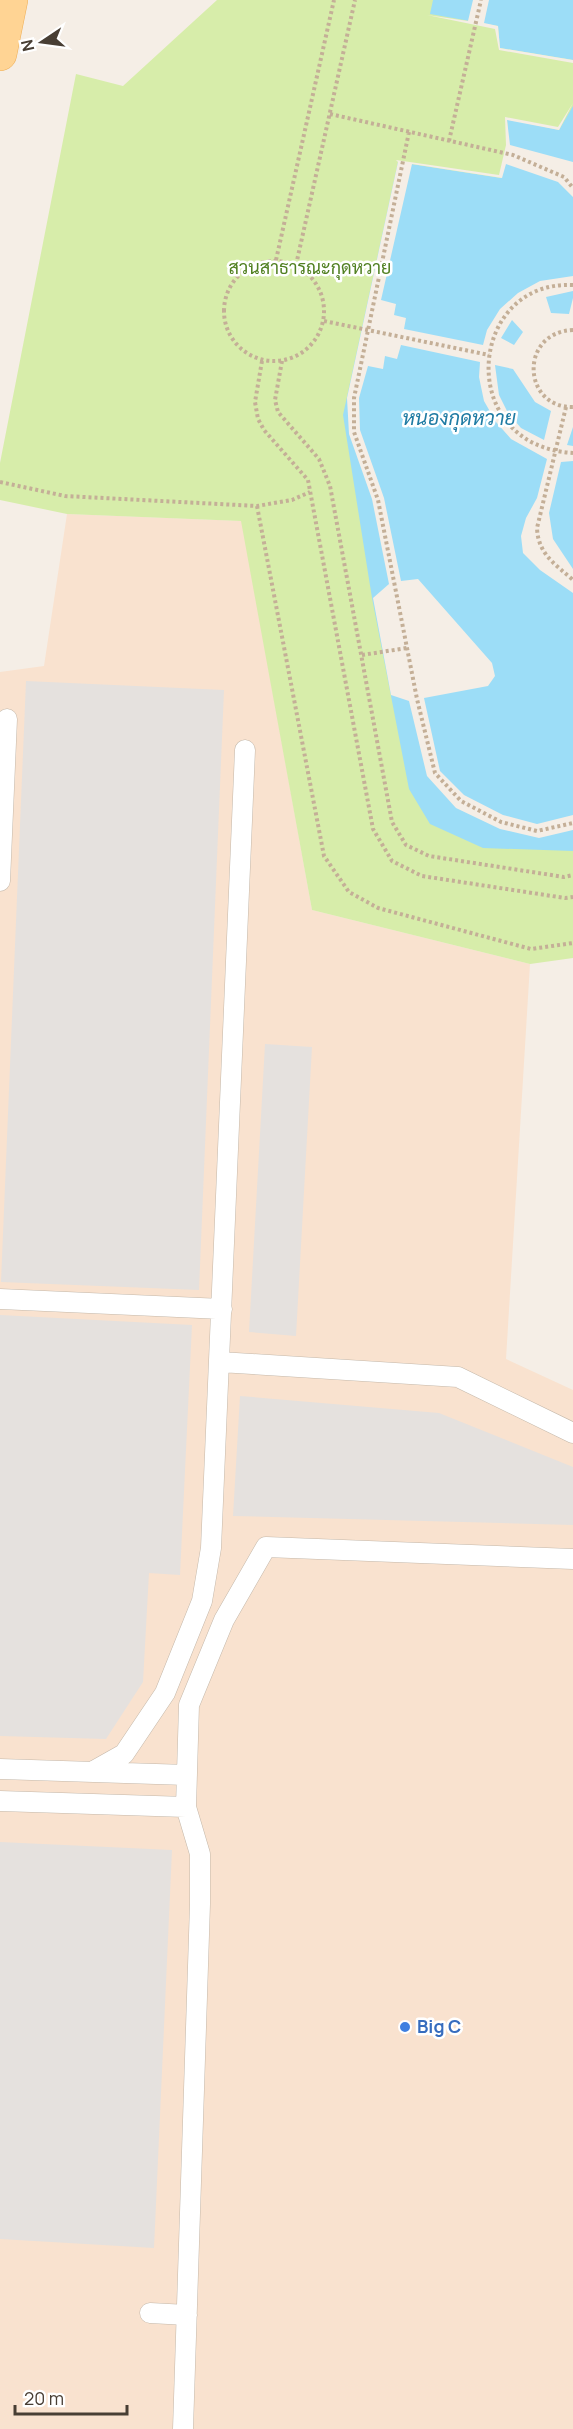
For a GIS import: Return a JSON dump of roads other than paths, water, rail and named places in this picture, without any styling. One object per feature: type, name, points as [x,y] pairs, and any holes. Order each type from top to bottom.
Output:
[{"type":"main road","points":[[0,54],[11,0]]},
{"type":"lane","points":[[0,881],[6,719]]},
{"type":"lane","points":[[92,1772],[124,1755],[165,1693],[202,1601],[211,1548],[245,750]]},
{"type":"lane","points":[[0,1299],[222,1309]]},
{"type":"lane","points":[[220,1362],[458,1377],[573,1433]]},
{"type":"lane","points":[[183,2429],[200,1854],[186,1807],[189,1705],[224,1620],[266,1547],[573,1559]]},
{"type":"lane","points":[[165,1693],[189,1705]]},
{"type":"lane","points":[[0,1769],[187,1775]]},
{"type":"lane","points":[[0,1801],[186,1807]]},
{"type":"lane","points":[[150,2313],[187,2315]]},
{"type":"water","points":[[433,0],[573,0],[573,60],[500,48],[498,26],[430,14]]},
{"type":"water","name":"หนองกุดหวาย","points":[[573,106],[573,851],[483,848],[430,824],[409,789],[372,598],[343,415],[398,162],[501,178],[509,145],[507,119],[559,130]]},
{"type":"place","name":"Big C","points":[[405,2027]]},
{"type":"park label","name":"สวนสาธารณะกุดหวาย","points":[[310,268]]}]
